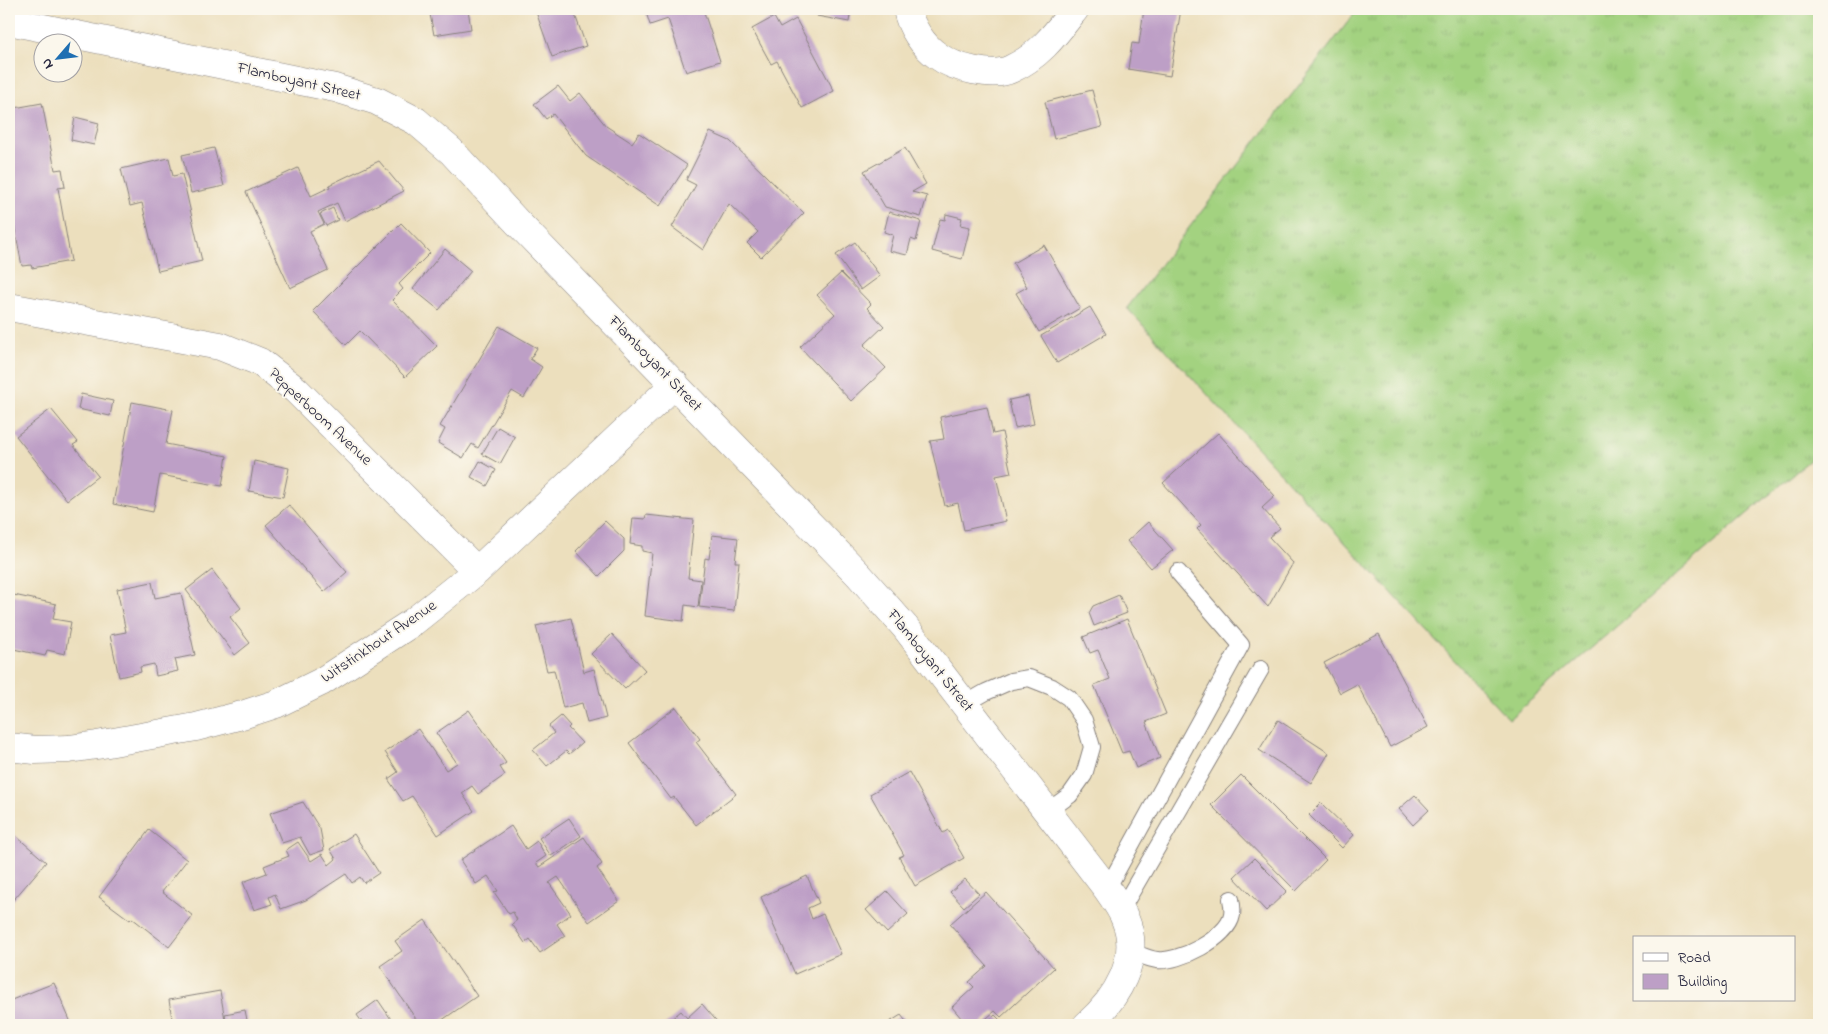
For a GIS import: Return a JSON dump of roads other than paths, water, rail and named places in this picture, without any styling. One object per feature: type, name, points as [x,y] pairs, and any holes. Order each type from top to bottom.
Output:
[{"type":"street","points":[[907,9],[919,37],[938,56],[980,72],[997,73],[1010,70],[1034,56],[1076,9]]},
{"type":"street","name":"Flamboyant Street","points":[[13,18],[335,88],[377,101],[416,121],[451,151],[517,222],[858,574],[905,627],[1048,811],[1114,900],[1126,921],[1130,936],[1131,952]]},
{"type":"street","name":"Pepperboom Avenue","points":[[9,307],[220,346],[260,362],[296,390],[477,571]]},
{"type":"street","name":"Witstinkhout Avenue","points":[[9,747],[34,750],[69,749],[196,727],[276,704],[321,682],[413,622],[477,571],[675,384]]},
{"type":"street","points":[[1087,1025],[1103,1011],[1122,982],[1131,952]]},
{"type":"lane","points":[[1114,900],[1240,645],[1178,572]]},
{"type":"lane","points":[[1114,900],[1261,669]]},
{"type":"lane","points":[[965,704],[1011,681],[1029,678],[1052,687],[1069,698],[1084,720],[1092,747],[1084,775],[1070,795],[1048,811]]},
{"type":"lane","points":[[1131,952],[1157,960],[1175,958],[1204,946],[1223,932],[1232,915],[1231,899]]}]
